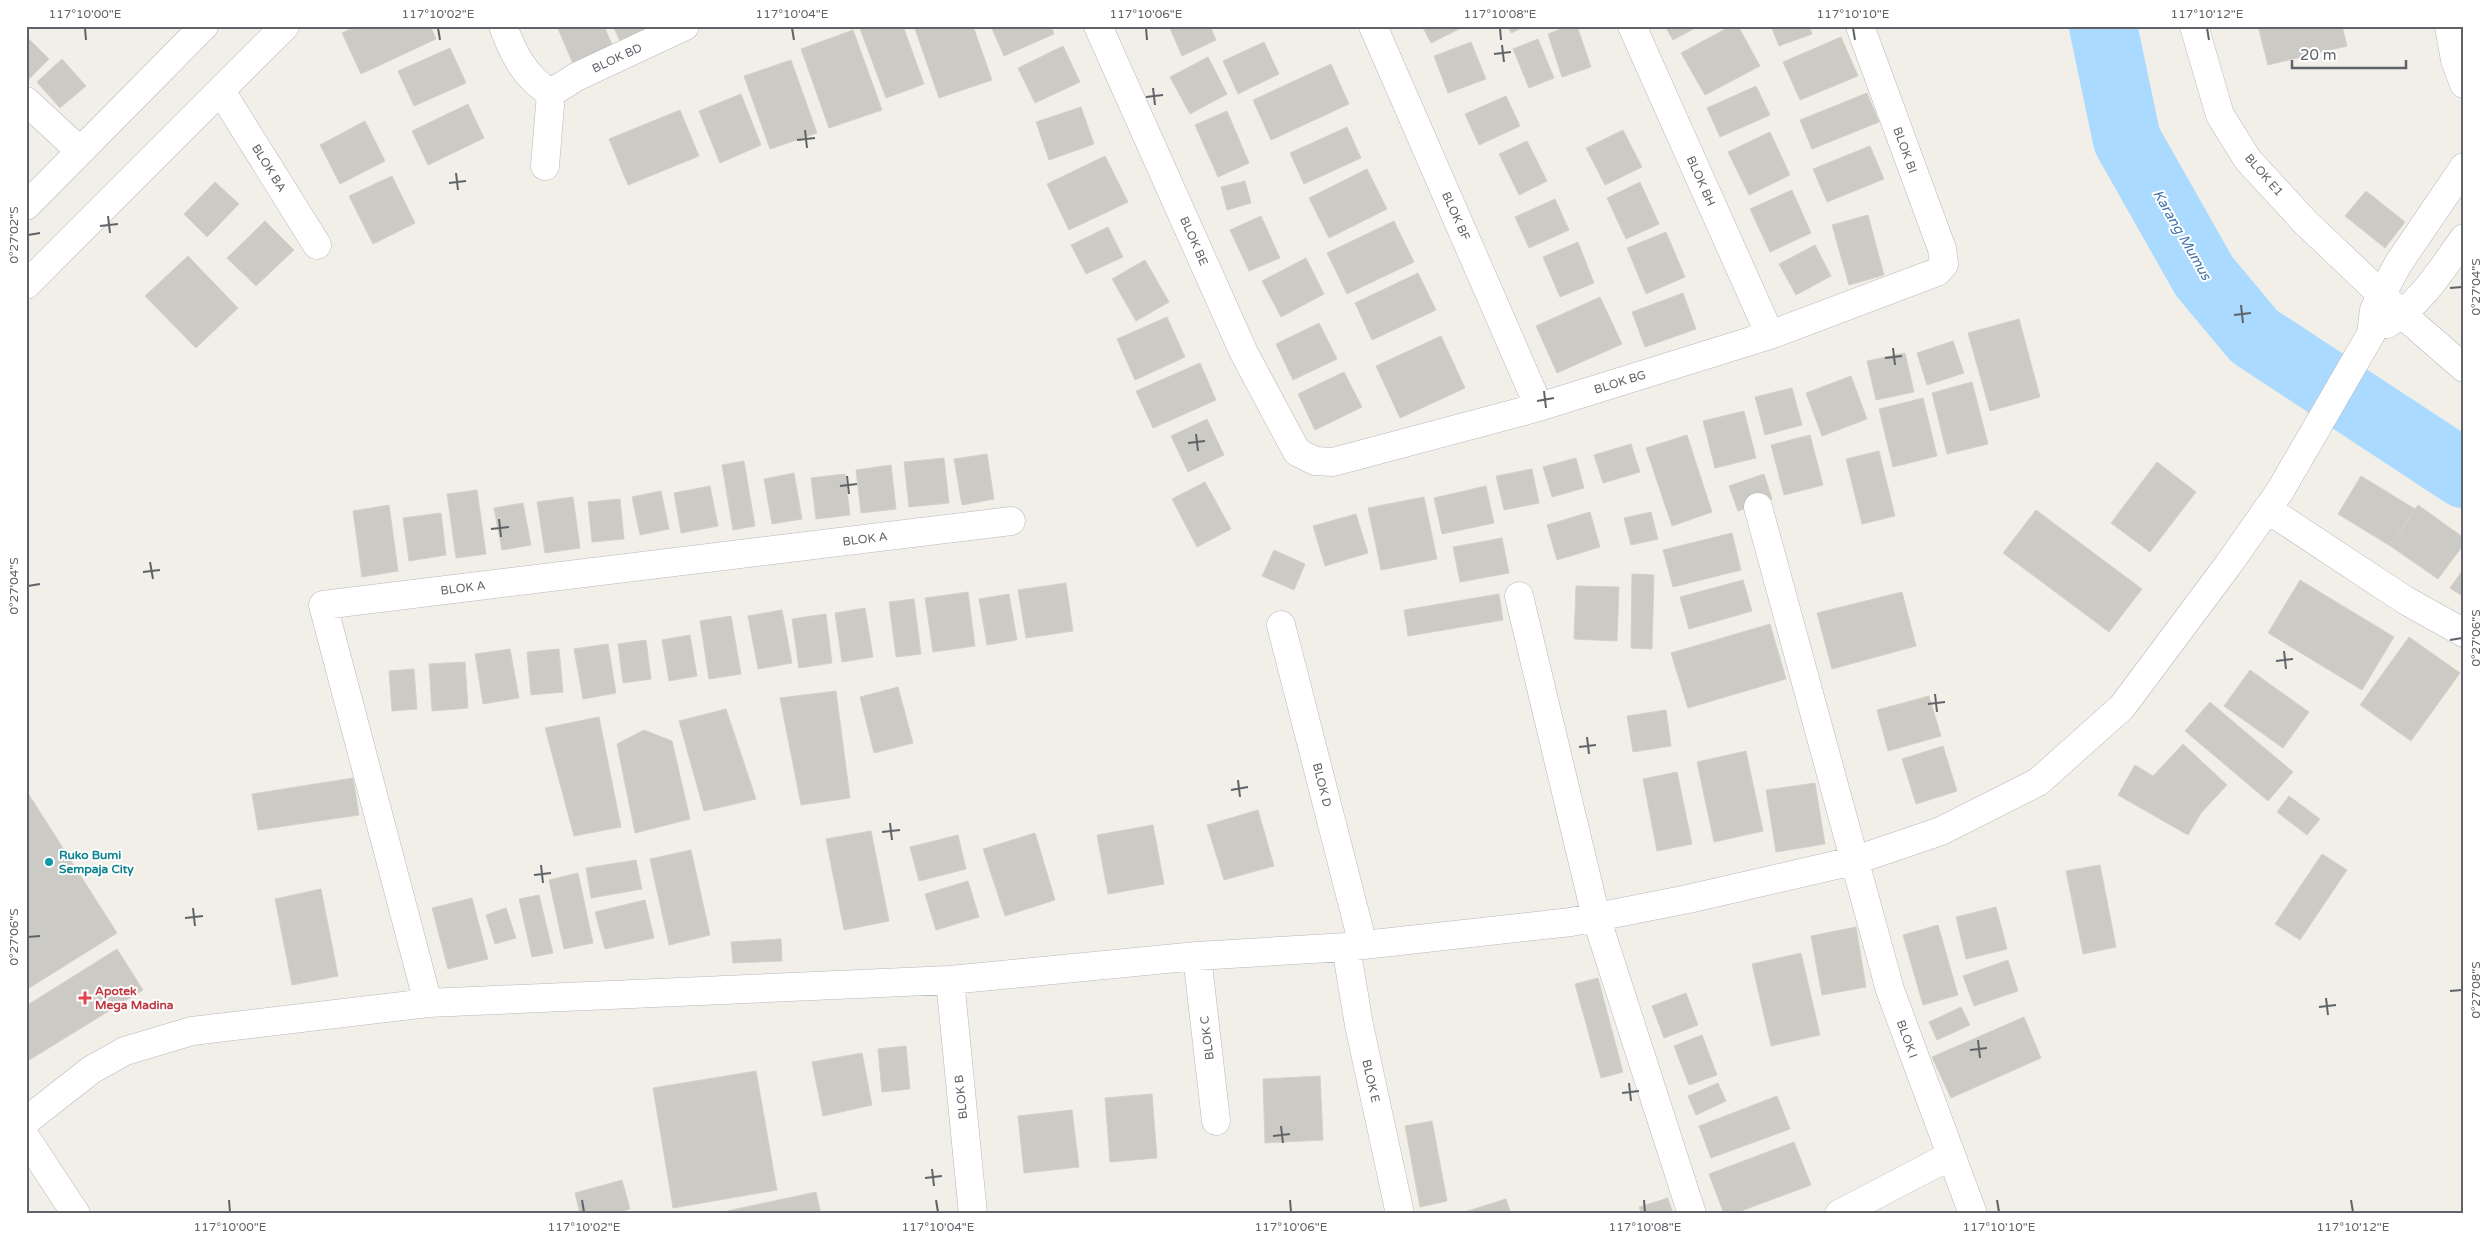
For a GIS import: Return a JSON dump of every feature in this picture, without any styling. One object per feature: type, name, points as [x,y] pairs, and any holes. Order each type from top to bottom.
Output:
[{"type":"street","points":[[26,206],[204,26]]},
{"type":"street","points":[[26,285],[285,26]]},
{"type":"street","points":[[503,26],[513,53],[524,69],[537,85],[551,93],[544,166]]},
{"type":"street","name":"BLOK BD","points":[[551,93],[576,77],[685,26]]},
{"type":"street","name":"BLOK BE","points":[[1098,26],[1244,353],[1297,452]]},
{"type":"street","name":"BLOK BF","points":[[1373,26],[1539,407]]},
{"type":"street","name":"BLOK BH","points":[[1632,26],[1770,335]]},
{"type":"street","name":"BLOK BI","points":[[1860,26],[1942,249],[1944,264],[1937,272]]},
{"type":"street","name":"BLOK E1","points":[[2194,26],[2220,115],[2248,160],[2306,223],[2403,315],[2464,368]]},
{"type":"street","points":[[2449,26],[2456,60],[2464,84]]},
{"type":"street","name":"BLOK BA","points":[[221,91],[317,245]]},
{"type":"street","points":[[26,102],[80,151]]},
{"type":"street","points":[[26,1120],[91,1070],[125,1051],[192,1030],[428,1003],[950,980],[1197,956],[1354,946],[1571,922],[1688,899],[1854,861],[1942,831],[2038,782],[2122,708],[2273,500],[2366,341],[2374,310],[2398,264],[2464,167]]},
{"type":"street","points":[[2366,341],[2403,315],[2432,282],[2464,238]]},
{"type":"street","name":"BLOK BG","points":[[1297,452],[1315,461],[1333,462],[1539,407],[1770,335],[1937,272]]},
{"type":"street","points":[[2273,500],[2405,600],[2464,633]]},
{"type":"street","name":"BLOK I","points":[[1758,507],[1890,990],[1973,1214]]},
{"type":"street","name":"BLOK A","points":[[428,1003],[323,605],[1011,521]]},
{"type":"street","points":[[1519,596],[1596,917],[1692,1214]]},
{"type":"street","name":"BLOK D","points":[[1281,625],[1354,946]]},
{"type":"street","name":"BLOK E","points":[[1354,946],[1359,1025],[1400,1214]]},
{"type":"street","name":"BLOK C","points":[[1197,956],[1216,1121]]},
{"type":"street","name":"BLOK B","points":[[950,980],[973,1214]]},
{"type":"street","points":[[26,1138],[76,1214]]},
{"type":"street","points":[[1839,1214],[1950,1156]]},
{"type":"building","points":[[357,26],[430,26],[436,39],[361,74],[342,33]]},
{"type":"building","points":[[557,26],[604,26],[613,47],[573,64]]},
{"type":"building","points":[[613,26],[647,26],[649,29],[620,41]]},
{"type":"building","points":[[859,26],[903,26],[924,84],[886,98]]},
{"type":"building","points":[[914,26],[973,26],[992,80],[939,98]]},
{"type":"building","points":[[991,26],[1051,26],[1054,34],[1004,56]]},
{"type":"building","points":[[1169,26],[1210,26],[1216,40],[1182,56]]},
{"type":"building","points":[[1422,26],[1465,26],[1431,43]]},
{"type":"building","points":[[1508,26],[1526,26],[1511,33]]},
{"type":"building","points":[[1569,26],[1577,26],[1591,67],[1562,77],[1548,34]]},
{"type":"building","points":[[1665,26],[1699,26],[1673,40]]},
{"type":"building","points":[[1731,26],[1738,26],[1760,66],[1705,95],[1681,53]]},
{"type":"building","points":[[1771,26],[1809,26],[1812,34],[1779,46]]},
{"type":"building","points":[[2258,26],[2342,26],[2347,46],[2268,65]]},
{"type":"building","points":[[853,30],[882,110],[829,128],[801,49]]},
{"type":"building","points":[[26,36],[49,59],[28,80],[26,78]]},
{"type":"building","points":[[1841,37],[1858,76],[1800,100],[1783,62]]},
{"type":"building","points":[[1538,39],[1554,78],[1529,88],[1513,49]]},
{"type":"building","points":[[1264,42],[1279,74],[1238,94],[1223,61]]},
{"type":"building","points":[[1471,42],[1486,79],[1448,93],[1434,56]]},
{"type":"building","points":[[1063,46],[1080,82],[1035,103],[1018,68]]},
{"type":"building","points":[[450,48],[466,83],[414,106],[398,71]]},
{"type":"building","points":[[1208,57],[1227,94],[1190,114],[1170,77]]},
{"type":"building","points":[[62,59],[86,86],[60,108],[37,82]]},
{"type":"building","points":[[791,60],[817,133],[770,149],[744,76]]},
{"type":"building","points":[[1331,64],[1349,104],[1271,140],[1253,100]]},
{"type":"building","points":[[1756,86],[1770,115],[1720,137],[1707,108]]},
{"type":"building","points":[[1867,93],[1879,122],[1812,149],[1800,120]]},
{"type":"building","points":[[741,94],[761,145],[720,163],[699,111]]},
{"type":"building","points":[[1506,96],[1520,126],[1479,145],[1465,114]]},
{"type":"building","points":[[468,104],[484,138],[428,165],[412,131]]},
{"type":"building","points":[[1081,107],[1094,144],[1049,160],[1036,122]]},
{"type":"building","points":[[680,110],[699,156],[628,185],[609,139]]},
{"type":"building","points":[[1227,111],[1249,163],[1218,177],[1195,125]]},
{"type":"building","points":[[365,121],[385,161],[340,184],[320,145]]},
{"type":"building","points":[[1347,127],[1361,158],[1304,184],[1290,153]]},
{"type":"building","points":[[1623,130],[1642,167],[1605,185],[1586,148]]},
{"type":"building","points":[[1770,132],[1790,175],[1749,195],[1728,152]]},
{"type":"building","points":[[1527,141],[1547,181],[1519,195],[1499,154]]},
{"type":"building","points":[[1870,146],[1884,179],[1827,202],[1813,169]]},
{"type":"building","points":[[1105,156],[1128,202],[1069,230],[1047,184]]},
{"type":"building","points":[[1367,169],[1387,209],[1329,238],[1309,198]]},
{"type":"building","points":[[392,176],[415,223],[373,244],[349,196]]},
{"type":"building","points":[[1245,181],[1251,203],[1227,210],[1221,187]]},
{"type":"building","points":[[215,182],[239,204],[207,237],[184,214]]},
{"type":"building","points":[[1640,182],[1659,224],[1626,239],[1607,198]]},
{"type":"building","points":[[1792,190],[1811,233],[1770,252],[1750,209]]},
{"type":"building","points":[[2366,191],[2405,222],[2385,248],[2345,216]]},
{"type":"building","points":[[1555,199],[1569,230],[1529,248],[1515,217]]},
{"type":"building","points":[[1868,215],[1884,275],[1849,285],[1832,225]]},
{"type":"building","points":[[1261,216],[1280,258],[1249,271],[1230,230]]},
{"type":"building","points":[[265,221],[294,250],[256,286],[227,258]]},
{"type":"building","points":[[1394,221],[1414,262],[1347,294],[1327,253]]},
{"type":"building","points":[[1108,227],[1123,257],[1086,274],[1071,245]]},
{"type":"building","points":[[1666,232],[1685,277],[1646,294],[1627,248]]},
{"type":"building","points":[[1578,242],[1594,283],[1560,297],[1543,257]]},
{"type":"building","points":[[1815,245],[1831,276],[1796,295],[1779,264]]},
{"type":"building","points":[[188,256],[238,308],[196,348],[145,296]]},
{"type":"building","points":[[1306,258],[1324,294],[1281,317],[1262,281]]},
{"type":"building","points":[[1145,260],[1169,302],[1136,321],[1112,279]]},
{"type":"building","points":[[1418,273],[1436,310],[1372,340],[1355,303]]},
{"type":"building","points":[[1683,293],[1696,329],[1645,347],[1632,312]]},
{"type":"building","points":[[1600,297],[1622,344],[1557,373],[1536,326]]},
{"type":"building","points":[[1167,317],[1185,357],[1135,380],[1117,339]]},
{"type":"building","points":[[2019,319],[2040,397],[1990,411],[1968,333]]},
{"type":"building","points":[[1319,323],[1337,359],[1293,380],[1276,344]]},
{"type":"building","points":[[1441,336],[1465,388],[1400,418],[1376,366]]},
{"type":"building","points":[[1953,341],[1964,373],[1927,385],[1917,353]]},
{"type":"building","points":[[1905,353],[1914,392],[1876,400],[1867,361]]},
{"type":"building","points":[[1200,363],[1216,400],[1153,428],[1136,391]]},
{"type":"building","points":[[1344,372],[1362,407],[1315,430],[1298,394]]},
{"type":"building","points":[[1851,376],[1867,419],[1822,436],[1806,393]]},
{"type":"building","points":[[1972,382],[1988,444],[1947,454],[1932,393]]},
{"type":"building","points":[[1792,388],[1802,425],[1765,435],[1755,397]]},
{"type":"building","points":[[1923,398],[1937,456],[1893,467],[1879,409]]},
{"type":"building","points":[[1744,411],[1756,458],[1715,468],[1703,421]]},
{"type":"building","points":[[1207,419],[1224,455],[1188,472],[1171,436]]},
{"type":"building","points":[[1687,435],[1712,512],[1672,526],[1646,448]]},
{"type":"building","points":[[1810,435],[1823,485],[1784,495],[1771,445]]},
{"type":"building","points":[[1631,444],[1640,472],[1603,483],[1594,455]]},
{"type":"building","points":[[1879,451],[1895,516],[1862,524],[1846,459]]},
{"type":"building","points":[[987,454],[994,499],[962,505],[954,459]]},
{"type":"building","points":[[944,458],[949,503],[909,507],[904,462]]},
{"type":"building","points":[[1576,458],[1584,488],[1552,497],[1543,467]]},
{"type":"building","points":[[744,461],[755,526],[733,530],[722,465]]},
{"type":"building","points":[[2157,462],[2196,492],[2150,552],[2111,523]]},
{"type":"building","points":[[891,465],[896,509],[861,513],[856,470]]},
{"type":"building","points":[[1532,469],[1539,503],[1504,510],[1496,476]]},
{"type":"building","points":[[794,473],[802,519],[772,524],[764,479]]},
{"type":"building","points":[[845,474],[850,515],[816,519],[811,478]]},
{"type":"building","points":[[1764,474],[1772,499],[1738,511],[1729,486]]},
{"type":"building","points":[[2361,476],[2415,509],[2392,547],[2338,514]]},
{"type":"building","points":[[1205,482],[1231,529],[1197,547],[1172,499]]},
{"type":"building","points":[[710,486],[718,526],[681,533],[674,493]]},
{"type":"building","points":[[1486,486],[1494,523],[1442,534],[1434,498]]},
{"type":"building","points":[[477,490],[486,554],[456,558],[447,494]]},
{"type":"building","points":[[661,491],[669,529],[640,535],[632,497]]},
{"type":"building","points":[[573,497],[580,548],[545,553],[537,502]]},
{"type":"building","points":[[1424,497],[1437,559],[1381,570],[1368,508]]},
{"type":"building","points":[[620,499],[624,539],[592,542],[588,502]]},
{"type":"building","points":[[523,503],[531,545],[502,550],[494,508]]},
{"type":"building","points":[[389,505],[398,571],[362,577],[353,511]]},
{"type":"building","points":[[2418,505],[2464,538],[2464,544],[2438,579],[2389,545]]},
{"type":"building","points":[[2036,510],[2142,589],[2109,632],[2003,553]]},
{"type":"building","points":[[1590,512],[1600,547],[1557,560],[1547,525]]},
{"type":"building","points":[[1651,512],[1658,539],[1631,545],[1624,518]]},
{"type":"building","points":[[441,513],[446,555],[409,561],[403,518]]},
{"type":"building","points":[[1356,514],[1368,553],[1325,566],[1313,526]]},
{"type":"building","points":[[1732,533],[1741,570],[1673,587],[1663,550]]},
{"type":"building","points":[[1502,538],[1509,573],[1460,582],[1453,547]]},
{"type":"building","points":[[1274,550],[1305,564],[1294,590],[1262,576]]},
{"type":"building","points":[[2464,568],[2464,597],[2450,588]]},
{"type":"building","points":[[1632,574],[1654,575],[1652,649],[1631,648]]},
{"type":"building","points":[[1743,580],[1752,611],[1689,629],[1680,597]]},
{"type":"building","points":[[2300,580],[2394,637],[2362,690],[2268,633]]},
{"type":"building","points":[[1066,583],[1073,631],[1026,638],[1018,590]]},
{"type":"building","points":[[1576,586],[1619,587],[1617,641],[1574,639]]},
{"type":"building","points":[[968,592],[975,646],[933,652],[925,598]]},
{"type":"building","points":[[1902,592],[1916,646],[1832,669],[1817,613]]},
{"type":"building","points":[[1009,594],[1017,640],[987,645],[979,599]]},
{"type":"building","points":[[1499,594],[1503,620],[1408,636],[1404,610]]},
{"type":"building","points":[[914,599],[921,654],[896,657],[889,602]]},
{"type":"building","points":[[865,608],[873,657],[842,662],[835,613]]},
{"type":"building","points":[[782,610],[792,663],[758,669],[748,616]]},
{"type":"building","points":[[826,614],[832,663],[799,668],[792,619]]},
{"type":"building","points":[[731,616],[741,674],[709,679],[700,621]]},
{"type":"building","points":[[1770,624],[1786,679],[1688,708],[1671,653]]},
{"type":"building","points":[[690,635],[697,676],[669,681],[662,640]]},
{"type":"building","points":[[2409,637],[2460,673],[2411,741],[2360,705]]},
{"type":"building","points":[[646,640],[651,679],[623,683],[618,644]]},
{"type":"building","points":[[608,644],[616,693],[583,699],[574,649]]},
{"type":"building","points":[[510,649],[519,698],[483,704],[475,654]]},
{"type":"building","points":[[559,649],[563,692],[531,695],[527,652]]},
{"type":"building","points":[[465,662],[468,708],[432,711],[429,664]]},
{"type":"building","points":[[414,669],[417,709],[392,711],[389,671]]},
{"type":"building","points":[[2250,670],[2309,712],[2283,748],[2224,706]]},
{"type":"building","points":[[898,687],[913,743],[874,753],[860,697]]},
{"type":"building","points":[[836,691],[850,798],[801,805],[780,698]]},
{"type":"building","points":[[1929,696],[1941,736],[1888,751],[1877,710]]},
{"type":"building","points":[[2210,702],[2293,772],[2268,801],[2185,731]]},
{"type":"building","points":[[726,709],[756,799],[704,811],[679,721]]},
{"type":"building","points":[[1666,710],[1671,746],[1633,752],[1627,716]]},
{"type":"building","points":[[599,717],[621,827],[574,836],[545,728]]},
{"type":"building","points":[[644,730],[672,741],[690,819],[635,833],[617,744]]},
{"type":"building","points":[[2183,744],[2227,785],[2201,813],[2188,835],[2118,795],[2135,765],[2153,776]]},
{"type":"building","points":[[1943,746],[1957,791],[1916,804],[1902,759]]},
{"type":"building","points":[[1746,751],[1763,831],[1714,842],[1697,762]]},
{"type":"building","points":[[1677,772],[1692,844],[1657,851],[1643,779]]},
{"type":"building","points":[[353,778],[359,815],[258,830],[252,794]]},
{"type":"building","points":[[1815,783],[1825,844],[1776,852],[1766,790]]},
{"type":"building","name":"Ruko Bumi Sempaja City","points":[[26,790],[117,933],[26,990]]},
{"type":"building","points":[[2289,796],[2320,819],[2307,835],[2277,812]]},
{"type":"building","points":[[1258,810],[1274,866],[1224,880],[1207,825]]},
{"type":"building","points":[[1153,825],[1164,884],[1108,894],[1097,835]]},
{"type":"building","points":[[871,831],[889,921],[844,930],[826,839]]},
{"type":"building","points":[[1035,833],[1055,900],[1005,916],[983,849]]},
{"type":"building","points":[[958,835],[966,869],[919,881],[910,847]]},
{"type":"building","points":[[691,850],[710,935],[669,945],[650,859]]},
{"type":"building","points":[[2322,854],[2347,870],[2300,940],[2275,924]]},
{"type":"building","points":[[636,860],[642,889],[591,898],[586,868]]},
{"type":"building","points":[[2100,865],[2116,947],[2083,954],[2066,871]]},
{"type":"building","points":[[578,873],[593,943],[564,949],[549,880]]},
{"type":"building","points":[[968,881],[979,917],[936,930],[925,894]]},
{"type":"building","points":[[321,889],[338,976],[292,985],[275,899]]},
{"type":"building","points":[[539,895],[553,953],[532,957],[519,899]]},
{"type":"building","points":[[472,898],[488,959],[448,969],[432,908]]},
{"type":"building","points":[[645,900],[654,938],[605,949],[595,912]]},
{"type":"building","points":[[1996,907],[2007,949],[1966,959],[1956,917]]},
{"type":"building","points":[[506,908],[516,938],[495,944],[486,915]]},
{"type":"building","points":[[1938,925],[1958,995],[1923,1005],[1903,935]]},
{"type":"building","points":[[1856,927],[1866,987],[1822,995],[1811,936]]},
{"type":"building","points":[[781,939],[782,961],[733,963],[731,942]]},
{"type":"building","name":"Apotek Mega Madina","points":[[117,949],[143,990],[26,1062],[26,1006]]},
{"type":"building","points":[[1801,953],[1820,1035],[1771,1046],[1752,964]]},
{"type":"building","points":[[2008,960],[2018,991],[1974,1006],[1963,976]]},
{"type":"building","points":[[1598,978],[1623,1072],[1601,1078],[1575,984]]},
{"type":"building","points":[[1686,993],[1698,1025],[1664,1038],[1652,1006]]},
{"type":"building","points":[[1961,1007],[1970,1025],[1937,1040],[1929,1022]]},
{"type":"building","points":[[2024,1017],[2041,1058],[1951,1098],[1932,1057]]},
{"type":"building","points":[[1702,1035],[1717,1075],[1689,1085],[1674,1046]]},
{"type":"building","points":[[906,1046],[910,1089],[882,1092],[878,1049]]},
{"type":"building","points":[[862,1053],[872,1105],[823,1116],[812,1062]]},
{"type":"building","points":[[756,1071],[777,1190],[673,1208],[653,1088]]},
{"type":"building","points":[[1320,1076],[1323,1140],[1265,1143],[1263,1079]]},
{"type":"building","points":[[1718,1083],[1726,1101],[1696,1115],[1688,1096]]},
{"type":"building","points":[[1152,1094],[1157,1158],[1110,1162],[1105,1098]]},
{"type":"building","points":[[1777,1096],[1790,1129],[1711,1158],[1699,1126]]},
{"type":"building","points":[[1072,1110],[1079,1167],[1024,1173],[1018,1116]]},
{"type":"building","points":[[1432,1121],[1447,1201],[1420,1207],[1405,1126]]},
{"type":"building","points":[[1794,1142],[1811,1185],[1733,1214],[1724,1214],[1709,1174]]},
{"type":"building","points":[[622,1180],[630,1209],[612,1214],[580,1214],[575,1193]]},
{"type":"building","points":[[816,1192],[821,1214],[727,1214],[727,1211]]},
{"type":"building","points":[[1668,1198],[1673,1214],[1642,1214],[1639,1207]]},
{"type":"building","points":[[1506,1199],[1511,1214],[1458,1214]]},
{"type":"waterway","name":"Karang Mumus","points":[[2103,26],[2127,140],[2204,276],[2254,336],[2464,474]]},
{"type":"place","name":"Ruko Bumi Sempaja City","points":[[49,862]]},
{"type":"place","name":"Apotek Mega Madina","points":[[85,998]]}]
